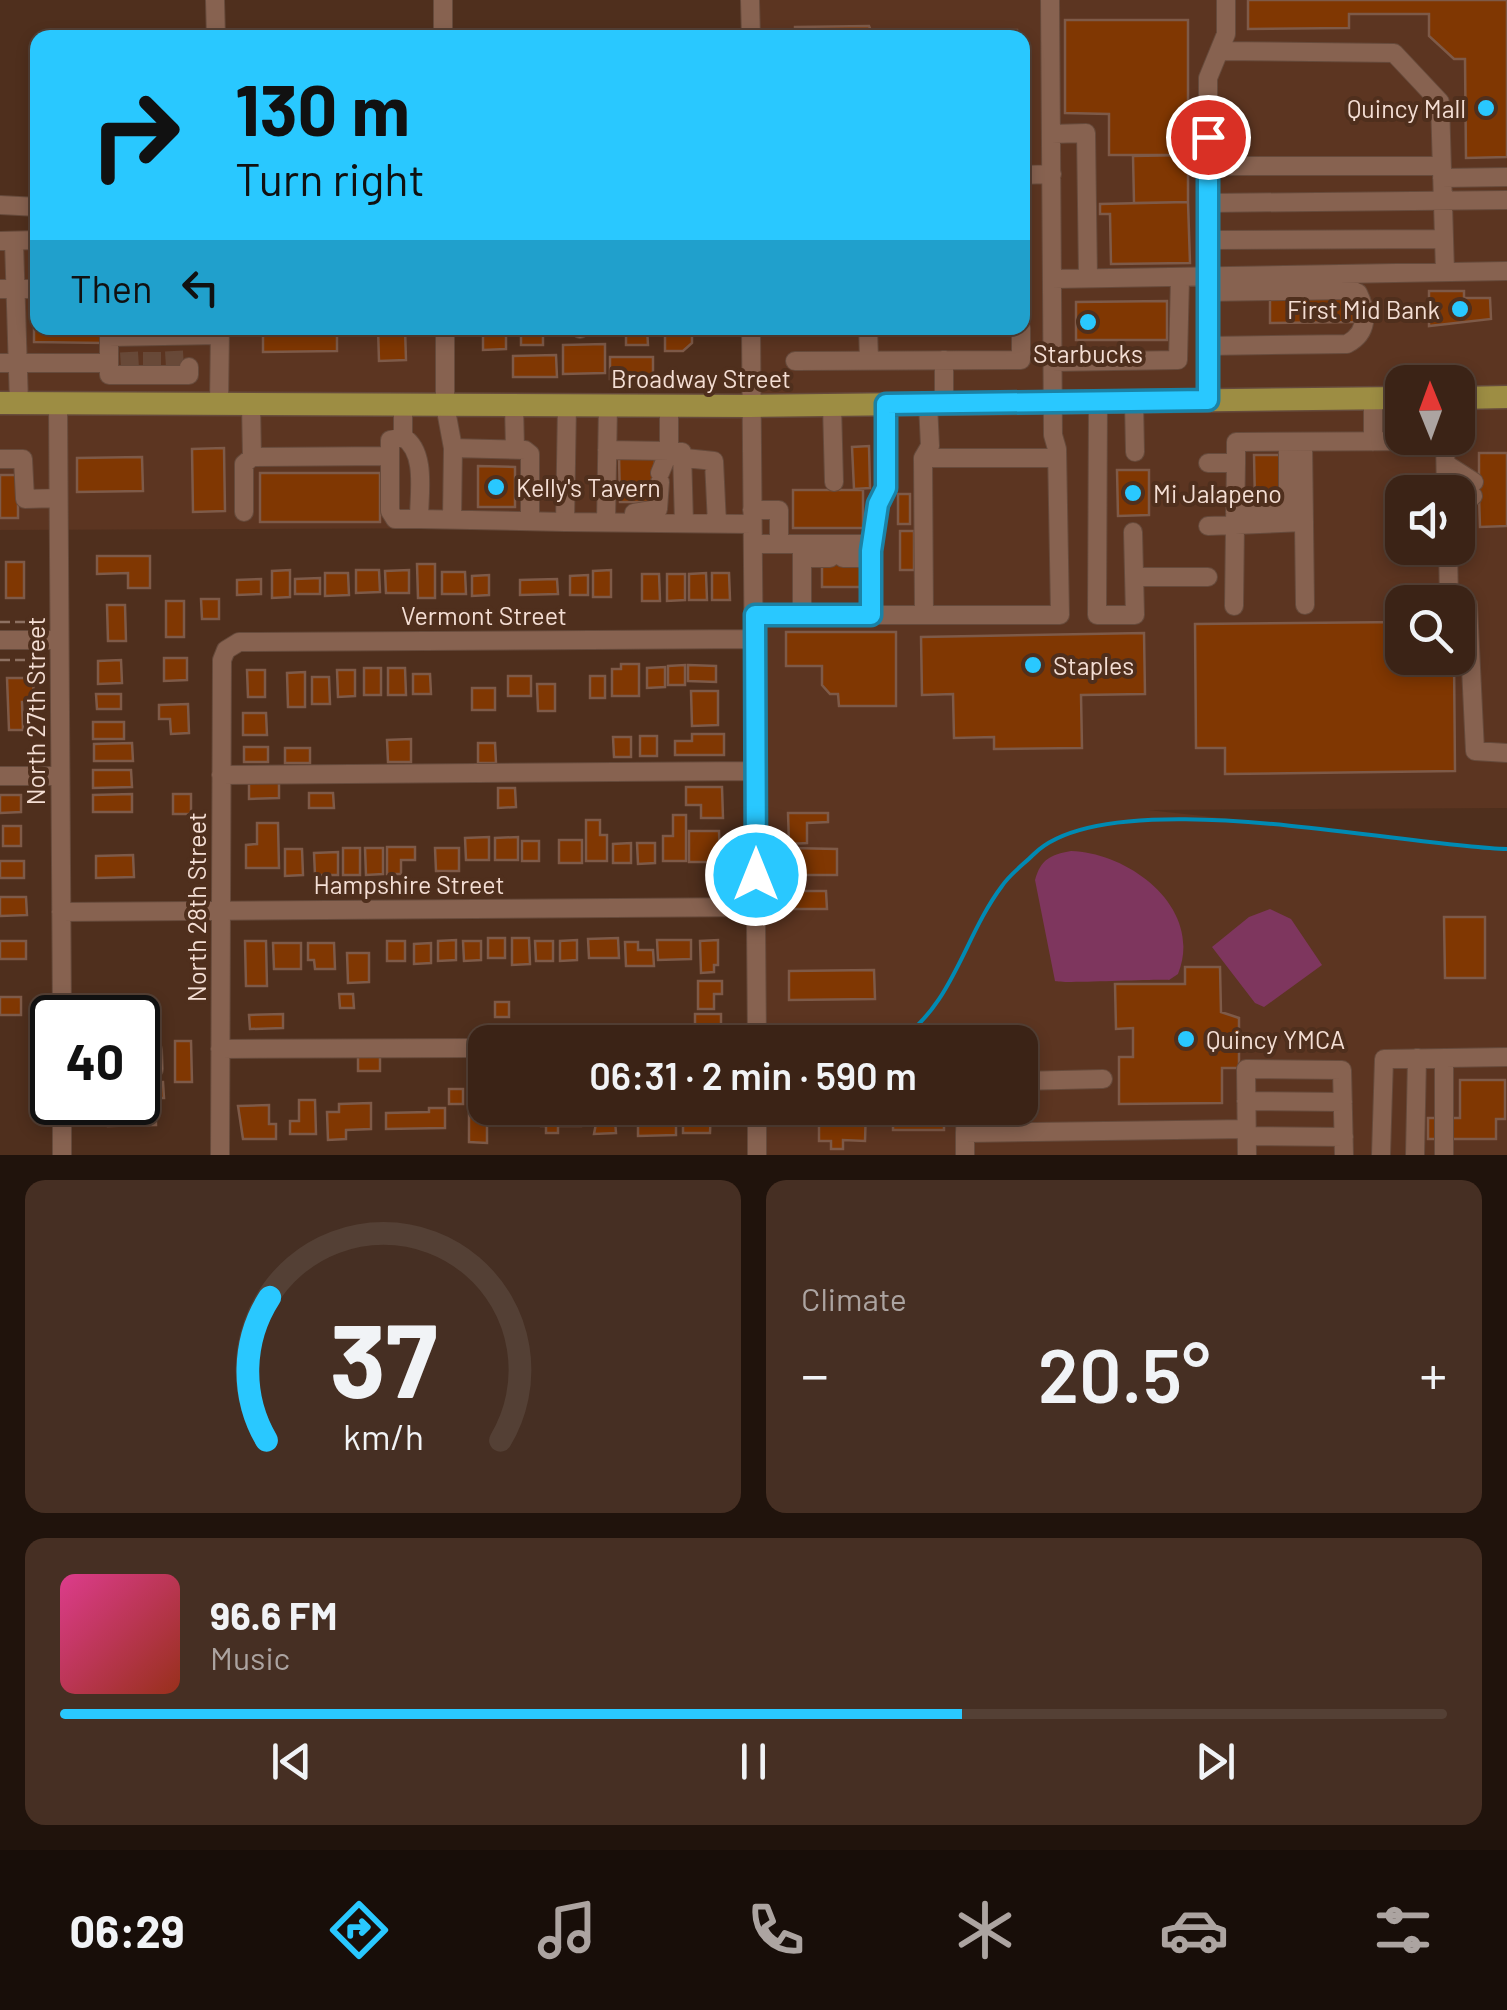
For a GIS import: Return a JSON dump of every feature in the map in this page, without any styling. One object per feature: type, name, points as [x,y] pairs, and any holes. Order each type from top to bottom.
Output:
[{"type":"main road","points":[[1475,398],[1507,397]]},
{"type":"main road","name":"Broadway Street","points":[[10,403],[750,406],[1385,399]]},
{"type":"street","points":[[215,0],[216,30]]},
{"type":"street","points":[[443,0],[443,30]]},
{"type":"street","points":[[750,0],[750,30]]},
{"type":"street","points":[[1050,0],[1052,403],[1060,615]]},
{"type":"street","points":[[1208,400],[1208,78],[1226,34],[1226,0]]},
{"type":"street","points":[[1219,52],[1394,52],[1440,102],[1445,272]]},
{"type":"street","points":[[1052,134],[1086,133],[1088,278]]},
{"type":"street","points":[[1208,166],[1507,177]]},
{"type":"street","points":[[1030,174],[1052,174]]},
{"type":"street","points":[[1208,203],[1507,200]]},
{"type":"street","points":[[0,206],[30,206]]},
{"type":"street","points":[[1208,240],[1444,239]]},
{"type":"street","points":[[7,242],[10,403]]},
{"type":"street","points":[[1208,285],[1507,271]]},
{"type":"street","points":[[1052,278],[1180,278],[1208,285],[1352,290],[1358,293],[1366,317],[1357,339],[1347,344],[1208,346]]},
{"type":"street","points":[[1052,362],[1178,360],[1180,278]]},
{"type":"street","points":[[109,335],[109,376],[210,335]]},
{"type":"street","points":[[112,335],[141,360],[146,404]]},
{"type":"street","points":[[219,335],[219,404]]},
{"type":"street","points":[[445,335],[452,520]]},
{"type":"street","points":[[752,335],[757,1025]]},
{"type":"street","points":[[868,335],[869,360]]},
{"type":"street","points":[[796,360],[1021,360],[1021,335]]},
{"type":"street","points":[[141,360],[181,348]]},
{"type":"street","points":[[924,615],[923,458],[930,446],[944,360]]},
{"type":"street","points":[[9,363],[108,362]]},
{"type":"street","points":[[1373,399],[1373,442]]},
{"type":"street","points":[[1097,615],[1098,402]]},
{"type":"street","points":[[1134,402],[1135,452]]},
{"type":"street","name":"North 27th Street","points":[[58,403],[62,995]]},
{"type":"street","points":[[250,404],[252,457]]},
{"type":"street","points":[[403,404],[403,438]]},
{"type":"street","points":[[871,615],[872,551],[878,504],[886,488],[886,404]]},
{"type":"street","points":[[514,405],[515,449]]},
{"type":"street","points":[[566,522],[567,405]]},
{"type":"street","points":[[608,405],[607,450],[614,522]]},
{"type":"street","points":[[668,405],[684,523]]},
{"type":"street","points":[[832,405],[834,482]]},
{"type":"street","points":[[418,519],[418,458],[411,442],[403,438],[390,440],[390,511],[395,519],[717,524],[779,510],[779,544]]},
{"type":"street","points":[[1234,606],[1236,442],[1445,441],[1446,475]]},
{"type":"street","points":[[1208,526],[1288,510],[1296,442]]},
{"type":"street","points":[[1296,442],[1304,522],[1305,606]]},
{"type":"street","points":[[452,448],[515,449],[530,454],[530,521]]},
{"type":"street","points":[[607,450],[677,454],[714,461],[717,524]]},
{"type":"street","points":[[614,522],[658,509],[660,477],[677,454]]},
{"type":"street","points":[[244,512],[244,464],[252,457],[389,456]]},
{"type":"street","points":[[0,458],[22,459],[25,499],[58,498]]},
{"type":"street","points":[[923,458],[1057,458]]},
{"type":"street","points":[[1208,463],[1236,463]]},
{"type":"street","points":[[1446,464],[1454,475]]},
{"type":"street","points":[[1235,518],[1304,522]]},
{"type":"street","points":[[755,615],[1135,615],[1134,532]]},
{"type":"street","points":[[753,544],[779,544],[837,558],[872,551]]},
{"type":"street","points":[[802,551],[872,551]]},
{"type":"street","points":[[802,551],[802,616]]},
{"type":"street","points":[[1134,577],[1208,577]]},
{"type":"street","points":[[0,640],[59,631]]},
{"type":"street","name":"Vermont Street","points":[[222,660],[226,650],[239,642],[756,639]]},
{"type":"street","name":"North 28th Street","points":[[220,1155],[222,660]]},
{"type":"street","points":[[1466,675],[1475,751],[1507,753]]},
{"type":"street","points":[[221,774],[756,771]]},
{"type":"street","points":[[0,776],[60,776]]},
{"type":"street","name":"Hampshire Street","points":[[61,912],[756,907]]},
{"type":"street","points":[[220,1049],[468,1048]]},
{"type":"street","points":[[1381,1155],[1384,1059],[1507,1057]]},
{"type":"street","points":[[1415,1155],[1417,1058]]},
{"type":"street","points":[[1444,1058],[1444,1155]]},
{"type":"street","points":[[965,1133],[1344,1146],[1342,1070],[1246,1069],[1247,1140]]},
{"type":"street","points":[[1038,1081],[1103,1079]]},
{"type":"street","points":[[1246,1101],[1343,1102]]},
{"type":"street","points":[[62,1125],[62,1155]]},
{"type":"street","points":[[757,1125],[757,1155]]},
{"type":"street","points":[[965,1125],[965,1155]]},
{"type":"path","points":[[0,622],[59,631]]},
{"type":"path","points":[[0,660],[60,660]]},
{"type":"shaded area","points":[[750,0],[1507,0],[1507,808],[1148,810],[1507,849],[1507,1155],[757,1155],[757,1125],[1038,1125],[1038,1025],[757,1025],[752,527],[0,530],[0,246],[30,246],[30,335],[445,335],[445,404],[750,406],[751,335],[1030,335],[1030,30],[751,30]]},
{"type":"shaded area","points":[[1071,851],[1117,862],[1157,889],[1181,928],[1183,950],[1178,974],[1169,980],[1055,981],[1035,880],[1047,859]]},
{"type":"shaded area","points":[[1270,909],[1291,919],[1322,965],[1264,1007],[1255,1003],[1212,947],[1249,917]]},
{"type":"building","name":"Quincy Mall","points":[[1248,0],[1507,0],[1507,157],[1466,158],[1465,59],[1454,59],[1429,36],[1429,14],[1349,14],[1349,28],[1248,29]]},
{"type":"building","points":[[1065,20],[1188,20],[1188,155],[1109,155],[1109,114],[1065,113]]},
{"type":"building","points":[[869,26],[871,30],[795,30]]},
{"type":"building","points":[[1188,155],[1188,202],[1134,203],[1133,156]]},
{"type":"building","points":[[1188,202],[1190,263],[1111,264],[1110,214],[1100,214],[1100,204]]},
{"type":"building","name":"First Mid Bank","points":[[1429,291],[1464,291],[1464,298],[1490,298],[1491,319],[1429,326]]},
{"type":"building","points":[[1354,294],[1354,322],[1270,323],[1270,295]]},
{"type":"building","points":[[1167,301],[1167,340],[1076,340],[1076,302]]},
{"type":"building","points":[[34,335],[104,335],[104,343],[34,342]]},
{"type":"building","points":[[263,335],[337,335],[337,351],[263,352]]},
{"type":"building","points":[[378,335],[405,335],[406,360],[379,361]]},
{"type":"building","points":[[483,335],[506,335],[506,349],[483,350]]},
{"type":"building","points":[[521,335],[543,335],[543,345],[521,345]]},
{"type":"building","points":[[626,335],[647,335],[648,345],[626,345]]},
{"type":"building","points":[[665,335],[692,335],[692,343],[683,351],[665,351]]},
{"type":"building","points":[[605,344],[605,373],[563,374],[563,345]]},
{"type":"building","points":[[556,355],[557,377],[513,377],[513,356]]},
{"type":"building","points":[[610,357],[653,357],[653,378],[610,379]]},
{"type":"building","points":[[869,446],[870,488],[854,489],[852,447]]},
{"type":"building","points":[[224,448],[225,511],[193,512],[192,449]]},
{"type":"building","points":[[1479,453],[1507,453],[1507,526],[1480,527],[1479,496],[1475,496],[1475,481],[1479,481]]},
{"type":"building","points":[[1254,455],[1281,455],[1282,501],[1255,502]]},
{"type":"building","points":[[619,456],[655,456],[654,502],[620,502]]},
{"type":"building","points":[[142,457],[143,491],[77,492],[77,458]]},
{"type":"building","name":"Kelly's Tavern","points":[[478,466],[515,467],[515,507],[478,507]]},
{"type":"building","name":"Mi Jalapeno","points":[[1117,470],[1149,470],[1149,515],[1118,516]]},
{"type":"building","points":[[260,473],[380,473],[380,522],[260,522]]},
{"type":"building","points":[[0,475],[18,475],[18,518],[0,518]]},
{"type":"building","points":[[793,490],[863,490],[863,528],[793,528]]},
{"type":"building","points":[[898,494],[910,494],[910,524],[898,524]]},
{"type":"building","points":[[900,531],[914,531],[914,570],[900,570]]},
{"type":"building","points":[[97,556],[150,556],[150,588],[128,588],[128,573],[97,574]]},
{"type":"building","points":[[6,562],[24,562],[24,598],[6,598]]},
{"type":"building","points":[[822,562],[863,562],[863,587],[822,587]]},
{"type":"building","points":[[417,564],[435,564],[435,598],[418,598]]},
{"type":"building","points":[[290,570],[290,597],[272,598],[272,571]]},
{"type":"building","points":[[356,570],[379,570],[380,592],[356,593]]},
{"type":"building","points":[[409,570],[409,593],[386,593],[385,571]]},
{"type":"building","points":[[611,570],[611,597],[593,597],[593,571]]},
{"type":"building","points":[[442,572],[465,572],[466,594],[442,594]]},
{"type":"building","points":[[325,573],[348,573],[349,595],[325,596]]},
{"type":"building","points":[[706,573],[707,600],[689,600],[689,574]]},
{"type":"building","points":[[712,573],[729,573],[730,600],[712,600]]},
{"type":"building","points":[[642,574],[659,574],[660,601],[642,601]]},
{"type":"building","points":[[667,574],[685,574],[685,600],[667,601]]},
{"type":"building","points":[[489,575],[489,595],[472,596],[472,576]]},
{"type":"building","points":[[588,575],[588,595],[570,595],[570,576]]},
{"type":"building","points":[[320,578],[320,594],[295,594],[295,579]]},
{"type":"building","points":[[261,579],[261,594],[237,595],[237,580]]},
{"type":"building","points":[[557,579],[558,594],[520,595],[520,580]]},
{"type":"building","points":[[201,599],[219,599],[219,619],[202,619]]},
{"type":"building","points":[[166,601],[184,601],[184,637],[166,637]]},
{"type":"building","points":[[107,605],[125,605],[126,641],[108,641]]},
{"type":"building","points":[[1385,622],[1385,675],[1454,675],[1455,771],[1225,774],[1225,748],[1196,748],[1195,624]]},
{"type":"building","points":[[786,632],[896,632],[896,706],[839,706],[838,694],[830,694],[822,685],[822,666],[786,666]]},
{"type":"building","name":"Staples","points":[[1144,633],[1145,694],[1081,695],[1082,748],[994,749],[994,737],[954,738],[953,694],[922,695],[921,637]]},
{"type":"building","points":[[164,658],[187,658],[187,680],[164,681]]},
{"type":"building","points":[[121,660],[122,683],[98,684],[98,661]]},
{"type":"building","points":[[621,664],[639,664],[639,696],[612,696],[612,669],[621,669]]},
{"type":"building","points":[[685,665],[685,685],[668,685],[668,666]]},
{"type":"building","points":[[688,665],[716,666],[716,682],[688,681]]},
{"type":"building","points":[[665,667],[665,687],[647,688],[647,668]]},
{"type":"building","points":[[364,668],[381,668],[381,695],[364,695]]},
{"type":"building","points":[[388,668],[405,668],[406,695],[388,695]]},
{"type":"building","points":[[247,670],[265,670],[265,697],[248,697]]},
{"type":"building","points":[[337,670],[355,670],[355,696],[338,697]]},
{"type":"building","points":[[305,672],[305,707],[288,707],[287,673]]},
{"type":"building","points":[[413,674],[430,674],[431,694],[413,694]]},
{"type":"building","points":[[508,676],[531,676],[531,696],[508,696]]},
{"type":"building","points":[[590,676],[605,676],[605,698],[590,698]]},
{"type":"building","points":[[312,677],[329,677],[330,704],[312,704]]},
{"type":"building","points":[[7,678],[33,678],[34,702],[22,702],[23,730],[9,730]]},
{"type":"building","points":[[537,684],[555,684],[555,711],[538,711]]},
{"type":"building","points":[[472,688],[495,688],[495,710],[472,710]]},
{"type":"building","points":[[691,691],[718,691],[718,725],[692,726]]},
{"type":"building","points":[[96,694],[121,694],[121,709],[97,709]]},
{"type":"building","points":[[188,704],[189,733],[171,734],[170,719],[159,719],[159,705]]},
{"type":"building","points":[[243,713],[266,713],[267,735],[243,735]]},
{"type":"building","points":[[93,722],[124,722],[124,739],[93,739]]},
{"type":"building","points":[[692,734],[724,734],[724,755],[675,755],[675,741],[692,741]]},
{"type":"building","points":[[640,736],[657,736],[657,756],[640,756]]},
{"type":"building","points":[[613,737],[631,737],[631,757],[614,757]]},
{"type":"building","points":[[411,739],[411,762],[388,762],[387,740]]},
{"type":"building","points":[[132,743],[133,761],[94,761],[94,744]]},
{"type":"building","points":[[478,743],[495,743],[496,763],[478,763]]},
{"type":"building","points":[[244,747],[268,747],[268,762],[244,762]]},
{"type":"building","points":[[285,748],[310,748],[310,763],[285,763]]},
{"type":"building","points":[[93,770],[131,770],[132,787],[93,788]]},
{"type":"building","points":[[279,780],[279,798],[249,799],[249,781]]},
{"type":"building","points":[[686,787],[722,787],[723,818],[701,818],[701,805],[686,805]]},
{"type":"building","points":[[498,788],[515,788],[516,807],[498,808]]},
{"type":"building","points":[[309,793],[333,793],[334,808],[309,808]]},
{"type":"building","points":[[132,794],[132,812],[93,812],[93,795]]},
{"type":"building","points":[[173,794],[191,794],[191,814],[173,814]]},
{"type":"building","points":[[0,795],[21,795],[21,812],[0,813]]},
{"type":"building","points":[[788,813],[828,813],[828,822],[807,823],[807,843],[789,844]]},
{"type":"building","points":[[673,815],[686,815],[686,861],[663,861],[663,836],[673,836]]},
{"type":"building","points":[[586,820],[600,820],[600,835],[607,835],[607,861],[586,861]]},
{"type":"building","points":[[257,823],[278,823],[279,868],[246,868],[246,845],[257,844]]},
{"type":"building","points":[[3,826],[21,826],[21,846],[3,846]]},
{"type":"building","points":[[689,831],[719,831],[720,862],[689,862]]},
{"type":"building","points":[[489,837],[489,860],[466,860],[465,838]]},
{"type":"building","points":[[518,837],[518,860],[495,860],[495,838]]},
{"type":"building","points":[[559,840],[582,840],[582,863],[559,863]]},
{"type":"building","points":[[522,841],[539,841],[539,861],[522,861]]},
{"type":"building","points":[[631,843],[631,863],[613,863],[613,844]]},
{"type":"building","points":[[637,843],[655,843],[655,863],[638,864]]},
{"type":"building","points":[[387,847],[415,847],[415,860],[401,860],[401,874],[387,874]]},
{"type":"building","points":[[343,848],[360,848],[360,875],[343,875]]},
{"type":"building","points":[[365,848],[383,848],[383,874],[366,875]]},
{"type":"building","points":[[435,848],[459,848],[459,871],[436,871]]},
{"type":"building","points":[[790,848],[837,849],[837,875],[790,875]]},
{"type":"building","points":[[285,849],[302,849],[303,875],[285,876]]},
{"type":"building","points":[[338,852],[338,875],[315,875],[314,853]]},
{"type":"building","points":[[133,855],[134,877],[96,878],[96,856]]},
{"type":"building","points":[[0,861],[24,861],[24,878],[0,878]]},
{"type":"building","points":[[790,891],[826,891],[827,909],[790,909]]},
{"type":"building","points":[[0,897],[26,897],[27,915],[0,916]]},
{"type":"building","points":[[1444,917],[1485,917],[1485,978],[1445,978]]},
{"type":"building","points":[[488,938],[505,938],[505,958],[488,958]]},
{"type":"building","points":[[512,938],[529,938],[530,964],[512,965]]},
{"type":"building","points":[[618,938],[619,958],[589,958],[588,939]]},
{"type":"building","points":[[456,940],[456,960],[438,961],[438,941]]},
{"type":"building","points":[[577,940],[577,960],[560,961],[560,941]]},
{"type":"building","points":[[657,940],[691,940],[691,959],[658,960]]},
{"type":"building","points":[[718,940],[718,965],[714,965],[714,972],[701,973],[700,941]]},
{"type":"building","points":[[0,941],[26,941],[26,959],[0,959]]},
{"type":"building","points":[[245,941],[266,941],[267,986],[246,986]]},
{"type":"building","points":[[387,941],[405,941],[405,961],[387,961]]},
{"type":"building","points":[[463,941],[481,941],[481,960],[464,961]]},
{"type":"building","points":[[535,941],[553,941],[553,961],[536,961]]},
{"type":"building","points":[[625,942],[638,942],[638,950],[653,950],[654,966],[626,966]]},
{"type":"building","points":[[273,943],[301,943],[301,969],[274,969]]},
{"type":"building","points":[[308,943],[334,943],[335,969],[315,969],[314,960],[308,960]]},
{"type":"building","points":[[431,943],[431,963],[414,964],[414,944]]},
{"type":"building","points":[[347,953],[369,953],[369,982],[348,983]]},
{"type":"building","name":"Quincy YMCA","points":[[1185,967],[1220,967],[1221,1012],[1239,1018],[1239,1068],[1222,1068],[1222,1103],[1119,1104],[1119,1057],[1133,1057],[1133,1028],[1116,1029],[1115,984],[1185,984]]},
{"type":"building","points":[[874,970],[875,999],[789,1000],[789,971]]},
{"type":"building","points":[[698,981],[722,981],[722,994],[714,994],[714,1009],[698,1009]]},
{"type":"building","points":[[339,994],[353,994],[354,1008],[340,1008]]},
{"type":"building","points":[[0,997],[21,997],[21,1015],[0,1015]]},
{"type":"building","points":[[495,1002],[509,1002],[509,1017],[495,1017]]},
{"type":"building","points":[[283,1014],[283,1028],[250,1029],[249,1015]]},
{"type":"building","points":[[695,1014],[721,1014],[721,1025],[695,1025]]},
{"type":"building","points":[[175,1041],[191,1041],[192,1082],[175,1082]]},
{"type":"building","points":[[358,1056],[380,1056],[380,1071],[358,1071]]},
{"type":"building","points":[[1460,1080],[1505,1080],[1505,1119],[1496,1119],[1496,1139],[1428,1139],[1428,1118],[1460,1118]]},
{"type":"building","points":[[449,1089],[463,1089],[463,1104],[449,1104]]},
{"type":"building","points":[[299,1100],[315,1100],[316,1134],[290,1134],[290,1121],[299,1121]]},
{"type":"building","points":[[371,1103],[371,1129],[346,1130],[346,1139],[328,1140],[327,1112],[339,1112],[339,1104]]},
{"type":"building","points":[[269,1105],[269,1124],[276,1124],[276,1139],[243,1139],[238,1106]]},
{"type":"building","points":[[429,1108],[445,1108],[445,1128],[386,1129],[386,1113],[429,1112]]},
{"type":"building","points":[[469,1125],[487,1125],[487,1143],[469,1142]]},
{"type":"building","points":[[581,1125],[558,1126],[558,1133],[546,1133],[546,1126],[541,1126]]},
{"type":"building","points":[[596,1125],[615,1125],[616,1133],[594,1134]]},
{"type":"building","points":[[638,1125],[676,1125],[676,1135],[638,1136]]},
{"type":"building","points":[[683,1125],[710,1125],[710,1133],[683,1133]]},
{"type":"building","points":[[819,1125],[865,1125],[865,1141],[843,1140],[843,1149],[831,1149],[831,1141],[819,1141]]},
{"type":"building","points":[[893,1125],[944,1125],[944,1130],[893,1130]]},
{"type":"waterway","points":[[918,1025],[945,990],[1005,882],[1034,854],[1072,832],[1125,822],[1189,819],[1507,849]]},
{"type":"tunnel","points":[[174,351],[175,368]]},
{"type":"tunnel","points":[[129,352],[130,368]]},
{"type":"tunnel","points":[[152,352],[152,367]]},
{"type":"place","name":"Quincy Mall","points":[[1486,108]]},
{"type":"place","name":"First Mid Bank","points":[[1460,309]]},
{"type":"place","name":"Starbucks","points":[[1088,322]]},
{"type":"place","name":"Kelly's Tavern","points":[[496,487]]},
{"type":"place","name":"Mi Jalapeno","points":[[1133,493]]},
{"type":"place","name":"Staples","points":[[1033,665]]},
{"type":"place","name":"Quincy YMCA","points":[[1186,1039]]},
{"type":"route","points":[[756,875],[755,615],[871,615],[871,551],[878,504],[886,488],[886,404],[1208,400],[1208,137]]}]
